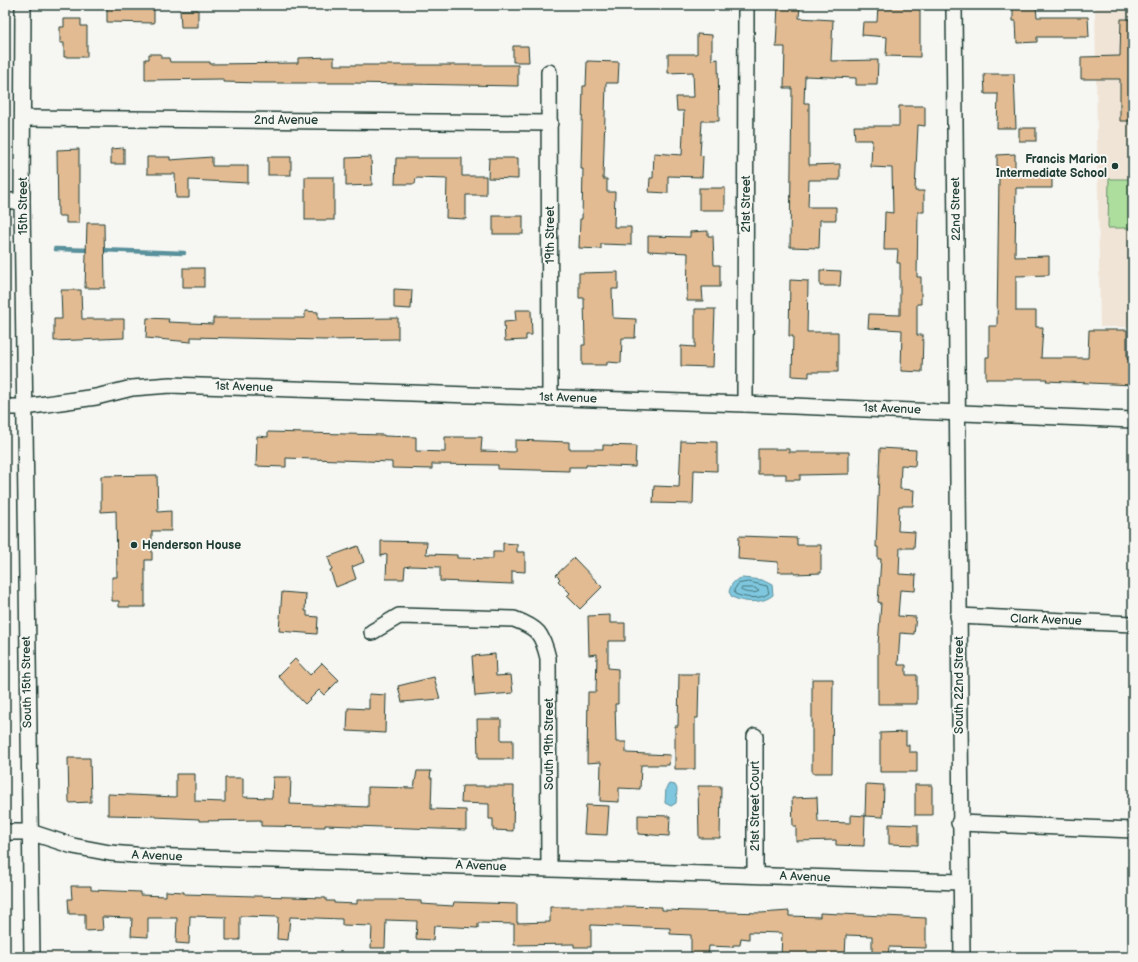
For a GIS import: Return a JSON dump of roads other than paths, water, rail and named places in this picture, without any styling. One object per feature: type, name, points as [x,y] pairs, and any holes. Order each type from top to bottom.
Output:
[{"type":"street","name":"15th Street","points":[[23,5],[22,201],[25,407]]},
{"type":"street","name":"21st Street","points":[[745,404],[746,5]]},
{"type":"street","name":"22nd Street","points":[[954,5],[958,412]]},
{"type":"street","name":"19th Street","points":[[549,72],[550,398]]},
{"type":"street","name":"2nd Avenue","points":[[23,118],[550,122]]},
{"type":"street","points":[[5,201],[22,201]]},
{"type":"street","name":"1st Avenue","points":[[5,407],[25,407],[96,397],[132,388],[170,385],[745,404],[1133,420]]},
{"type":"street","name":"South 15th Street","points":[[25,407],[32,957]]},
{"type":"street","name":"South 22nd Street","points":[[958,412],[959,823],[962,957]]},
{"type":"street","name":"South 19th Street","points":[[372,632],[399,616],[514,620],[531,626],[544,639],[548,658],[549,868]]},
{"type":"street","name":"Clark Avenue","points":[[958,616],[1133,624]]},
{"type":"street","name":"21st Street Court","points":[[755,736],[755,875]]},
{"type":"street","points":[[959,823],[1133,830]]},
{"type":"street","name":"A Avenue","points":[[5,832],[30,832],[73,846],[110,853],[960,882]]},
{"type":"water","points":[[742,578],[762,580],[772,585],[773,595],[764,600],[753,602],[732,597],[729,592],[733,583]]},
{"type":"water","points":[[669,784],[675,785],[677,789],[676,803],[671,806],[665,803],[666,788]]},
{"type":"waterway","points":[[55,249],[92,250]]},
{"type":"waterway","points":[[99,250],[184,253]]},
{"type":"place","name":"Francis Marion Intermediate School","points":[[1115,166]]},
{"type":"place","name":"Henderson House","points":[[134,545]]}]
